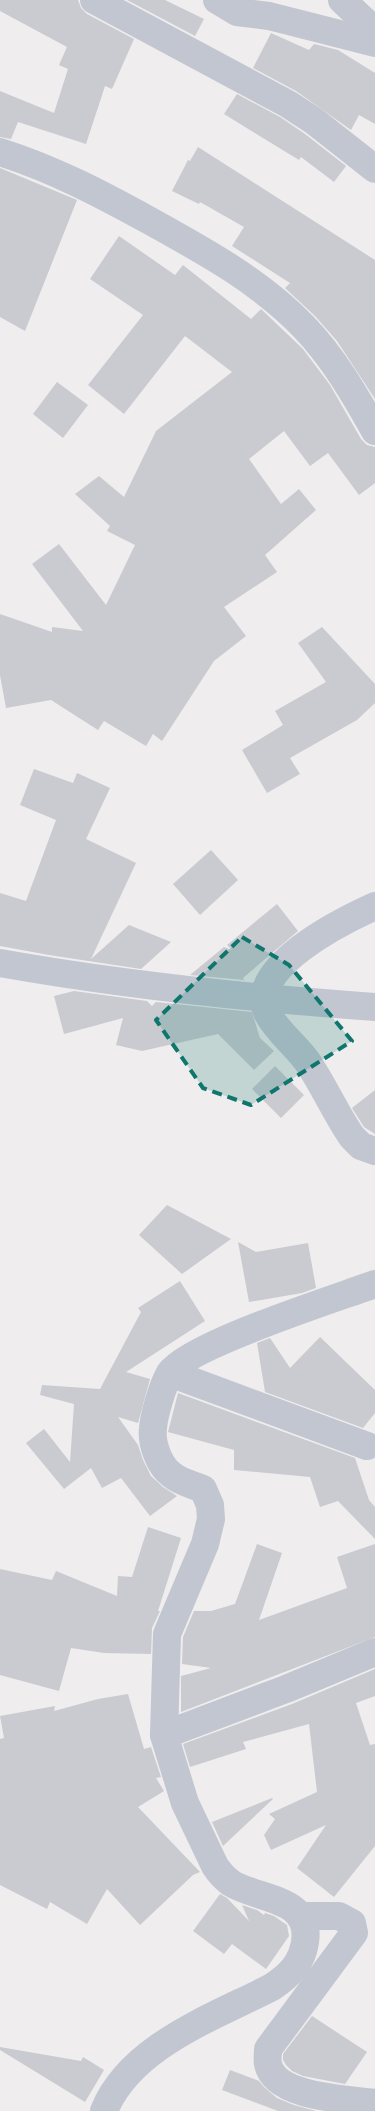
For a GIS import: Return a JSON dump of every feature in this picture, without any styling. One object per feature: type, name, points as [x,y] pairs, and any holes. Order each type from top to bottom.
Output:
[{"type":"street","points":[[94,0],[288,104],[314,121],[375,170]]},
{"type":"street","points":[[217,0],[237,12],[269,16],[375,44]]},
{"type":"street","points":[[342,0],[375,31]]},
{"type":"street","points":[[0,152],[84,184],[199,248],[249,280],[278,302],[306,329],[342,377],[375,431]]},
{"type":"street","points":[[375,906],[322,934],[289,958],[276,972],[268,985],[265,999],[267,1012],[277,1027],[310,1066],[352,1137],[361,1146],[375,1151]]},
{"type":"street","points":[[0,963],[108,981],[265,999],[375,1007]]},
{"type":"street","points":[[104,2111],[109,2099],[122,2080],[138,2062],[159,2046],[285,1979],[296,1968],[303,1954],[306,1926],[301,1916],[290,1906],[231,1883],[221,1875],[205,1848],[185,1803],[164,1735],[167,1634],[205,1544],[211,1519],[210,1505],[203,1489],[172,1476],[163,1466],[152,1436],[153,1421],[170,1373],[188,1358],[215,1343],[375,1284]]},
{"type":"street","points":[[170,1373],[366,1446]]},
{"type":"street","points":[[164,1735],[286,1689],[375,1652]]},
{"type":"street","points":[[301,1916],[339,1916],[352,1923],[354,1932],[268,2049],[268,2066],[278,2081],[297,2092],[375,2103]]},
{"type":"highlighted area","points":[[242,937],[289,965],[352,1041],[251,1105],[203,1088],[156,1020]]},
{"type":"building","points":[[0,0],[78,0],[81,8],[87,14],[134,39],[112,89],[105,86],[86,144],[18,122],[11,139],[0,137],[0,91],[54,113],[68,69],[59,65],[67,47],[0,11]]},
{"type":"building","points":[[127,0],[165,0],[204,19],[195,36]]},
{"type":"building","points":[[271,33],[309,50],[314,44],[338,50],[375,73],[375,124],[359,115],[351,130],[296,91],[253,68]]},
{"type":"building","points":[[237,94],[280,117],[346,166],[334,182],[301,157],[299,160],[224,114]]},
{"type":"building","points":[[198,147],[375,260],[375,399],[337,341],[315,316],[285,288],[290,283],[232,246],[244,227],[200,202],[199,204],[172,191],[188,160],[190,161]]},
{"type":"building","points":[[0,168],[77,200],[25,331],[0,317]]},
{"type":"building","points":[[119,236],[175,275],[183,265],[251,319],[261,309],[303,349],[330,385],[361,439],[367,445],[375,447],[375,483],[359,495],[328,453],[310,466],[284,431],[249,459],[281,504],[299,489],[316,510],[265,555],[277,572],[224,607],[246,636],[214,661],[162,741],[153,734],[146,746],[104,721],[98,730],[51,700],[6,708],[0,675],[0,614],[52,632],[52,627],[83,631],[32,564],[59,544],[106,605],[135,545],[107,531],[110,526],[75,494],[99,476],[124,497],[156,431],[232,372],[185,336],[124,414],[88,385],[143,315],[90,279]]},
{"type":"building","points":[[57,382],[88,405],[63,438],[33,414]]},
{"type":"building","points":[[322,627],[375,684],[375,703],[357,720],[290,758],[300,774],[267,793],[242,750],[283,725],[275,711],[326,682],[298,643]]},
{"type":"building","points":[[34,769],[73,783],[77,773],[110,788],[86,839],[136,863],[91,959],[129,925],[171,942],[141,969],[0,946],[0,893],[26,901],[56,820],[20,805]]},
{"type":"building","points":[[211,850],[238,880],[200,915],[173,884]]},
{"type":"building","points":[[277,904],[298,931],[243,978],[244,980],[190,975],[224,947],[232,950],[227,945]]},
{"type":"building","points":[[74,991],[147,1001],[152,1006],[156,1002],[252,1012],[260,1038],[274,1051],[254,1070],[218,1034],[142,1051],[116,1045],[123,1018],[64,1034],[54,996]]},
{"type":"building","points":[[275,1066],[304,1095],[281,1118],[252,1089]]},
{"type":"building","points":[[375,1090],[375,1134],[364,1127],[352,1108]]},
{"type":"building","points":[[167,1205],[231,1239],[182,1274],[139,1235]]},
{"type":"building","points":[[238,1242],[256,1252],[308,1243],[316,1288],[302,1293],[249,1302]]},
{"type":"building","points":[[180,1281],[205,1321],[126,1372],[150,1379],[138,1423],[118,1417],[138,1445],[151,1476],[177,1496],[150,1516],[121,1478],[102,1488],[91,1468],[64,1489],[26,1443],[44,1429],[70,1462],[74,1404],[40,1395],[42,1385],[100,1389],[141,1312],[138,1308]]},
{"type":"building","points":[[320,1337],[375,1390],[375,1413],[363,1428],[265,1392],[257,1343],[270,1338],[290,1368]]},
{"type":"building","points":[[178,1393],[355,1458],[369,1500],[375,1507],[375,1539],[338,1501],[320,1507],[310,1477],[234,1470],[234,1450],[168,1432]]},
{"type":"building","points":[[148,1527],[181,1538],[158,1611],[160,1611],[152,1628],[151,1654],[104,1653],[71,1648],[59,1691],[0,1675],[0,1569],[52,1580],[56,1571],[117,1596],[118,1576],[132,1577]]},
{"type":"building","points":[[257,1544],[282,1553],[259,1620],[347,1588],[337,1557],[375,1544],[375,1637],[181,1712],[181,1676],[211,1668],[182,1664],[183,1637],[194,1611],[211,1611],[235,1604]]},
{"type":"building","points":[[375,1669],[375,1696],[356,1703],[370,1745],[375,1744],[375,1846],[334,1897],[297,1868],[326,1825],[271,1850],[264,1835],[275,1819],[269,1814],[317,1792],[309,1724],[243,1742],[246,1749],[190,1767],[183,1744],[292,1704]]},
{"type":"building","points":[[128,1694],[144,1749],[151,1747],[161,1777],[156,1778],[164,1791],[138,1807],[200,1872],[193,1875],[140,1925],[107,1889],[87,1924],[50,1902],[47,1909],[0,1885],[0,1739],[4,1738],[0,1716],[55,1706],[54,1711],[98,1699]]},
{"type":"building","points":[[273,1799],[223,1846],[212,1822]]},
{"type":"building","points":[[220,1894],[227,1898],[249,1921],[242,1905],[257,1910],[264,1915],[265,1913],[274,1916],[287,1925],[289,1936],[266,1969],[232,1944],[224,1954],[193,1931]]},
{"type":"building","points":[[312,2016],[367,2052],[345,2084],[303,2076],[292,2071],[283,2060],[283,2054]]},
{"type":"building","points":[[0,2047],[81,2061],[83,2057],[104,2070],[85,2102],[0,2050]]},
{"type":"building","points":[[230,2070],[259,2081],[277,2098],[316,2111],[278,2111],[222,2090]]}]
